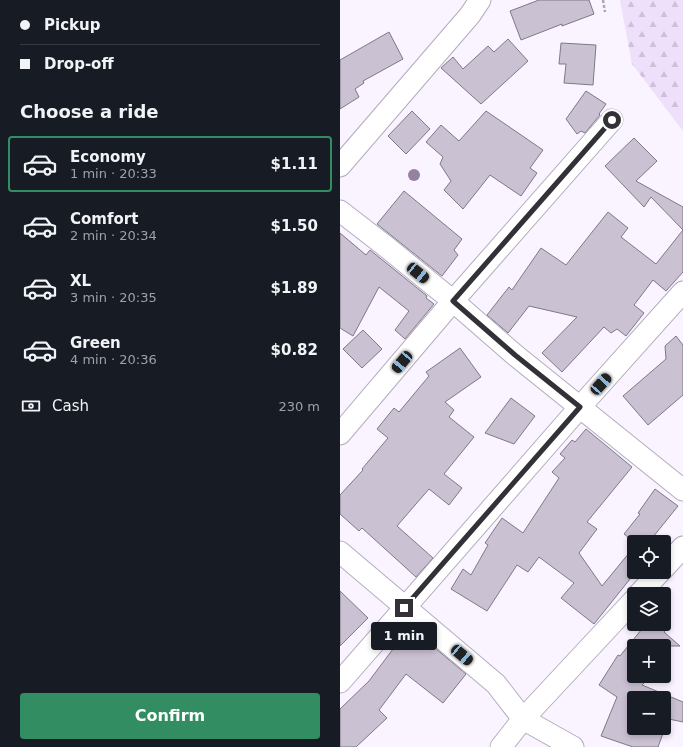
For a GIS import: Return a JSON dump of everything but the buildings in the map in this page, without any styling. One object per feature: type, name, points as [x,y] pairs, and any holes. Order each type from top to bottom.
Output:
[{"type":"street","points":[[340,166],[470,15],[480,0]]},
{"type":"street","points":[[340,434],[453,301],[612,120]]},
{"type":"street","points":[[340,211],[453,301],[515,355],[683,490]]},
{"type":"street","points":[[340,682],[580,407],[683,292]]},
{"type":"street","points":[[671,560],[683,547]]},
{"type":"street","points":[[340,552],[404,608],[496,684],[523,719],[573,747]]},
{"type":"street","points":[[646,587],[654,579]]},
{"type":"street","points":[[501,747],[523,719],[627,608]]},
{"type":"path","points":[[603,0],[605,12]]},
{"type":"green space","points":[[620,0],[683,0],[683,131],[632,64]]},
{"type":"route","points":[[404,608],[580,407],[515,355],[453,301],[612,120]]}]
